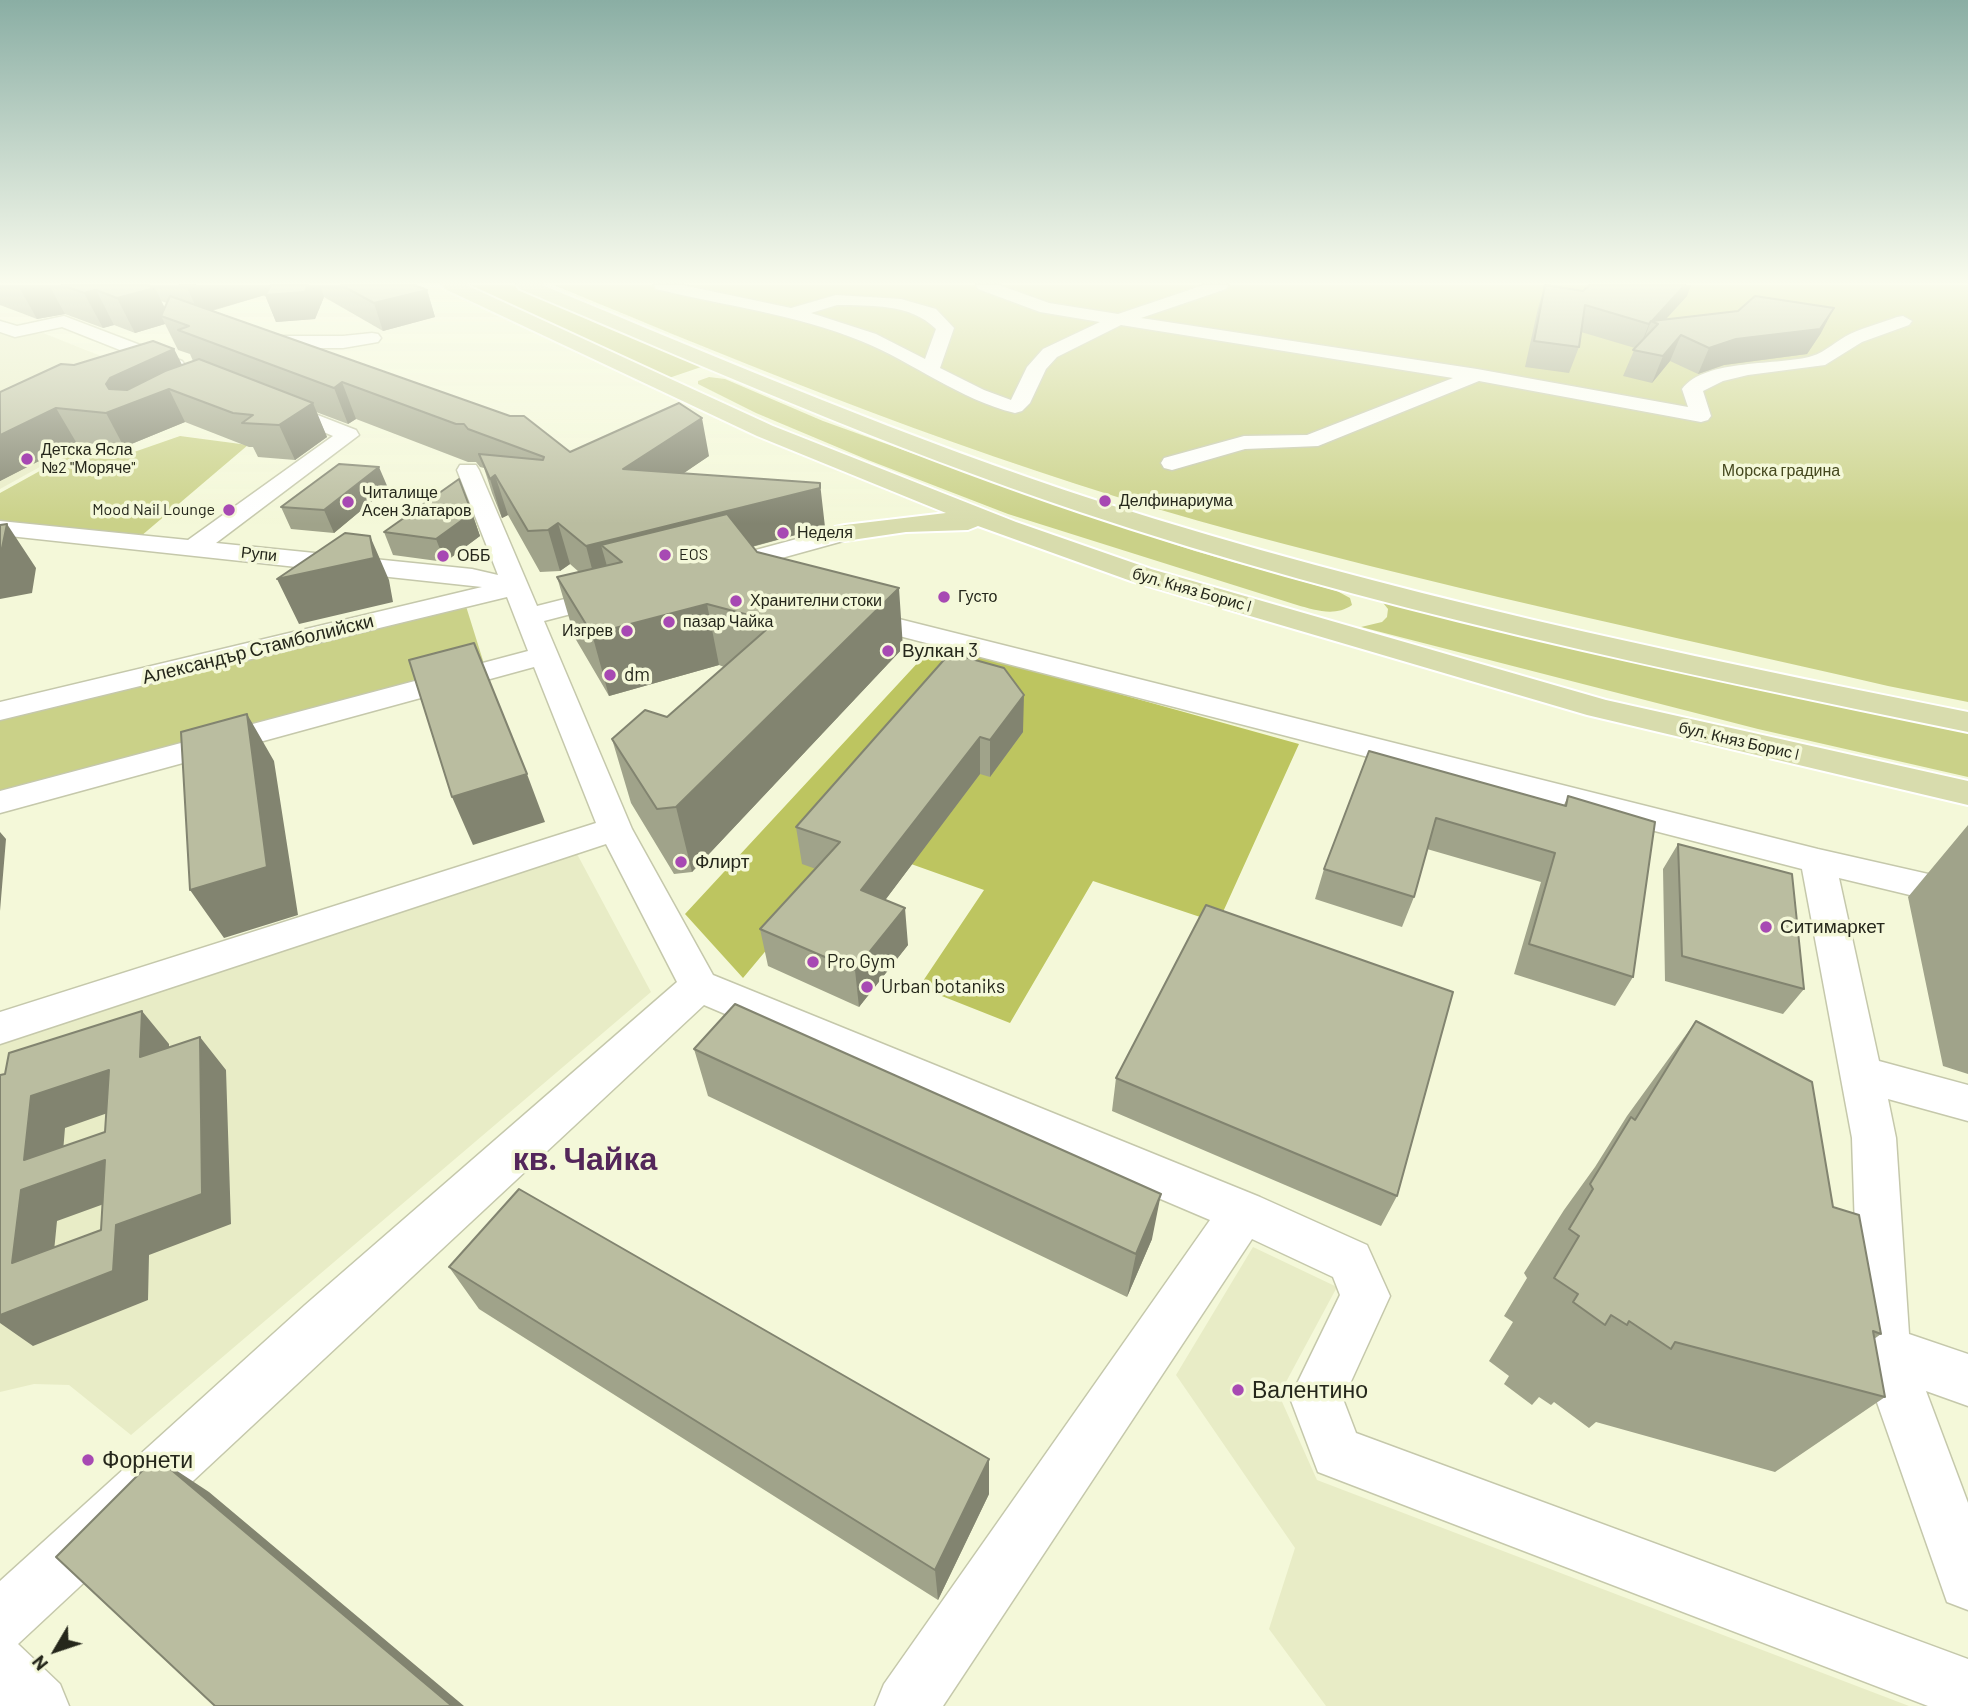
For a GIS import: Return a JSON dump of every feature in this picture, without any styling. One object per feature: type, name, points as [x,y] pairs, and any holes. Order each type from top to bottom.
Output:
[{"type":"main road","name":"бул. Княз Борис I","points":[[620,365],[847,466],[1006,528],[1141,575],[1599,708],[1968,793]]},
{"type":"main road","points":[[715,365],[891,437],[990,473],[1337,586],[1361,600],[1369,611],[1360,620],[1326,622],[1226,599]]},
{"type":"main road","points":[[706,405],[687,386],[689,379],[710,374],[765,386]]},
{"type":"main road","points":[[845,533],[886,509],[890,496],[878,483],[847,466]]},
{"type":"main road","points":[[845,533],[942,520],[1006,528]]},
{"type":"main road","points":[[1264,561],[1652,658],[1968,722]]},
{"type":"street","points":[[175,365],[194,372]]},
{"type":"street","points":[[920,365],[1002,405],[1015,407],[1023,400],[1039,365]]},
{"type":"street","points":[[930,370],[932,365]]},
{"type":"street","points":[[1409,365],[1701,416],[1692,389],[1716,377],[1782,365]]},
{"type":"street","points":[[1172,463],[1244,443],[1310,440],[1477,375]]},
{"type":"street","points":[[195,547],[348,435],[266,401]]},
{"type":"street","points":[[468,470],[615,829],[699,986],[1243,1212],[1350,1261],[1365,1296],[1316,1398],[1336,1453],[1968,1690]]},
{"type":"street","name":"Рупи","points":[[0,528],[472,577],[516,587]]},
{"type":"street","points":[[691,575],[766,567],[845,533]]},
{"type":"street","name":"Александър Стамболийски","points":[[0,711],[516,587]]},
{"type":"street","points":[[528,617],[638,589]]},
{"type":"street","points":[[830,611],[925,632],[1818,861],[1968,896]]},
{"type":"street","points":[[0,802],[544,656]]},
{"type":"street","points":[[0,1028],[615,829]]},
{"type":"street","points":[[1818,861],[1874,1138],[1885,1351],[1968,1581]]},
{"type":"street","points":[[0,1621],[323,1323],[699,986]]},
{"type":"street","points":[[1862,1074],[1968,1103]]},
{"type":"street","points":[[906,1706],[1243,1212]]},
{"type":"street","points":[[1885,1351],[1968,1380]]},
{"type":"street","points":[[0,1667],[38,1706]]},
{"type":"shaded area","points":[[0,365],[123,365],[144,373],[0,414]]},
{"type":"shaded area","name":"Детска Ясла №2 \"Моряче\"","points":[[0,427],[107,430],[0,489]]},
{"type":"shaded area","points":[[577,854],[651,992],[131,1435],[69,1385],[34,1384],[0,1392],[0,1042]]},
{"type":"shaded area","points":[[1253,1247],[1337,1287],[1279,1395],[1317,1480],[1909,1706],[1326,1706],[1269,1629],[1295,1548],[1176,1375]]},
{"type":"green space","points":[[635,365],[704,366],[666,379]]},
{"type":"green space","name":"Морска градина","points":[[750,365],[1968,365],[1968,702],[1629,627],[1284,544],[1116,497],[873,413]]},
{"type":"green space","points":[[709,377],[725,379],[823,421],[1045,501],[1195,551],[1337,591],[1350,598],[1352,605],[1332,612],[1311,609],[1008,514],[756,413],[698,384],[698,381]]},
{"type":"green space","points":[[180,436],[248,445],[134,542],[0,528],[0,493],[65,457],[114,459]]},
{"type":"green space","points":[[1376,594],[1655,665],[1968,732],[1968,777],[1758,729],[1361,627],[1382,622],[1387,617],[1388,609]]},
{"type":"green space","points":[[465,603],[485,667],[0,796],[0,716]]},
{"type":"green space","points":[[936,643],[1299,744],[1218,923],[1093,881],[1010,1023],[919,987],[984,890],[855,844],[743,978],[685,914]]},
{"type":"building","points":[[60,365],[140,365],[110,378],[106,384],[109,389],[127,390],[183,365],[214,365],[313,403],[279,425],[242,423],[253,415],[233,413],[169,389],[106,413],[56,408],[0,435],[0,392]]},
{"type":"building","points":[[271,365],[364,365],[510,416],[524,416],[570,452],[679,403],[702,418],[623,469],[820,483],[820,488],[586,546],[558,523],[548,530],[528,531],[495,475],[490,479],[479,454],[543,460],[544,457],[468,429],[464,424],[456,424],[342,382],[334,388]]},
{"type":"building","points":[[339,464],[379,467],[324,510],[281,507]]},
{"type":"building","points":[[459,479],[472,513],[436,539],[384,532]]},
{"type":"building","points":[[727,514],[757,552],[899,588],[676,807],[657,809],[612,739],[645,710],[667,717],[775,622],[707,604],[592,634],[557,577],[622,562],[601,545]]},
{"type":"building","points":[[7,524],[2,548],[0,549],[0,525]]},
{"type":"building","points":[[345,533],[370,536],[374,558],[277,579]]},
{"type":"building","points":[[474,643],[527,774],[452,797],[409,660]]},
{"type":"building","points":[[950,653],[1004,668],[1024,695],[990,740],[980,737],[861,890],[905,908],[855,970],[760,929],[840,842],[796,827]]},
{"type":"building","points":[[247,714],[267,867],[190,890],[181,732]]},
{"type":"building","points":[[1369,751],[1566,806],[1568,796],[1655,822],[1633,977],[1529,944],[1555,853],[1436,818],[1414,897],[1324,869]]},
{"type":"building","points":[[1678,844],[1792,874],[1804,989],[1682,956]]},
{"type":"building","points":[[1206,905],[1453,992],[1397,1196],[1116,1078]]},
{"type":"building","points":[[735,1004],[1161,1194],[1136,1254],[694,1049]]},
{"type":"building","points":[[142,1011],[140,1057],[200,1037],[202,1194],[116,1225],[113,1271],[0,1315],[0,1075],[5,1074],[9,1053]],"holes":[[[109,1070],[105,1132],[24,1160],[31,1096]],[[105,1160],[101,1230],[12,1263],[21,1190]]]},
{"type":"building","points":[[1696,1021],[1812,1082],[1833,1207],[1859,1215],[1881,1334],[1873,1331],[1885,1397],[1675,1342],[1671,1349],[1629,1321],[1627,1325],[1611,1315],[1605,1325],[1573,1302],[1578,1294],[1554,1278],[1579,1236],[1569,1229],[1593,1189],[1590,1184],[1631,1117],[1635,1120]]},
{"type":"building","points":[[519,1189],[989,1459],[935,1570],[449,1267]]},
{"type":"building","points":[[156,1457],[452,1706],[215,1706],[56,1557]]},
{"type":"place","name":"Детска Ясла №2 \"Моряче\"","points":[[27,459]]},
{"type":"place","name":"Делфинариума","points":[[1105,501]]},
{"type":"place","name":"Читалище Асен Златаров","points":[[348,502]]},
{"type":"place","name":"Mood Nail Lounge","points":[[229,510]]},
{"type":"place","name":"Неделя","points":[[783,533]]},
{"type":"place","name":"EOS","points":[[665,555]]},
{"type":"place","name":"ОББ","points":[[443,556]]},
{"type":"place","name":"Густо","points":[[944,597]]},
{"type":"place","name":"Хранителни стоки","points":[[736,601]]},
{"type":"place","name":"пазар Чайка","points":[[669,622]]},
{"type":"place","name":"Изгрев","points":[[627,631]]},
{"type":"place","name":"Вулкан 3","points":[[888,651]]},
{"type":"place","name":"dm","points":[[610,675]]},
{"type":"place","name":"Флирт","points":[[681,862]]},
{"type":"place","name":"Ситимаркет","points":[[1766,927]]},
{"type":"place","name":"Pro Gym","points":[[813,962]]},
{"type":"place","name":"Urban botaniks","points":[[867,987]]},
{"type":"place","name":"Валентино","points":[[1238,1390]]},
{"type":"place","name":"Форнети","points":[[88,1460]]},
{"type":"district","name":"кв. Чайка","points":[[585,1159]]}]
